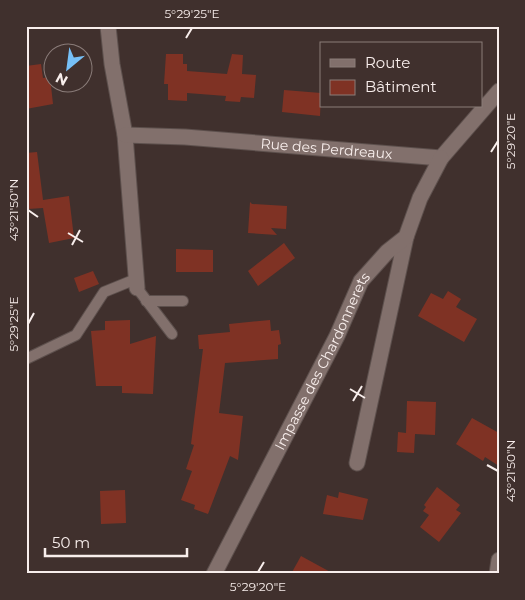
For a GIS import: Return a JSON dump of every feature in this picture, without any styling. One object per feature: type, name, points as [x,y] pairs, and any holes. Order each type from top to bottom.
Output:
[{"type":"street","points":[[108,26],[112,64],[125,135],[136,284]]},
{"type":"street","points":[[357,463],[406,237],[420,198],[441,158],[499,91]]},
{"type":"street","name":"Rue des Perdreaux","points":[[125,135],[185,137],[441,158]]},
{"type":"street","name":"Impasse des Chardonnerets","points":[[214,574],[337,336],[361,281],[387,252],[406,237]]},
{"type":"street","points":[[496,574],[499,560]]},
{"type":"lane","points":[[26,359],[76,335],[104,292],[136,284],[146,301],[172,334]]},
{"type":"lane","points":[[146,301],[183,301]]},
{"type":"building","points":[[166,54],[183,54],[183,64],[187,64],[187,71],[227,74],[232,54],[243,55],[242,74],[256,75],[254,98],[241,97],[240,102],[225,101],[226,96],[187,93],[187,101],[168,100],[168,84],[164,84]]},
{"type":"building","points":[[41,64],[42,92],[52,92],[53,104],[26,109],[26,66]]},
{"type":"building","points":[[284,90],[320,93],[320,116],[282,112]]},
{"type":"building","points":[[37,152],[43,200],[69,196],[74,238],[49,243],[43,208],[28,209],[26,153]]},
{"type":"building","points":[[250,202],[252,204],[287,206],[286,229],[271,228],[277,235],[248,233]]},
{"type":"building","points":[[284,243],[295,258],[258,286],[248,271]]},
{"type":"building","points":[[176,249],[213,250],[213,272],[176,272]]},
{"type":"building","points":[[93,271],[99,284],[79,292],[74,278]]},
{"type":"building","points":[[448,291],[461,299],[456,307],[477,319],[464,342],[418,316],[431,293],[443,299]]},
{"type":"building","points":[[130,320],[130,344],[156,336],[153,394],[122,393],[122,386],[96,386],[91,331],[105,330],[105,321]]},
{"type":"building","points":[[270,320],[271,331],[279,330],[281,344],[278,345],[278,359],[225,363],[219,413],[243,416],[238,460],[230,456],[208,514],[194,509],[195,505],[181,500],[192,471],[186,469],[194,445],[191,444],[203,349],[199,349],[198,335],[230,332],[229,324]]},
{"type":"building","points":[[407,401],[436,402],[435,435],[415,434],[414,453],[397,452],[398,432],[406,433]]},
{"type":"building","points":[[472,418],[499,433],[499,466],[485,457],[483,461],[456,444]]},
{"type":"building","points":[[437,487],[460,505],[456,510],[461,513],[439,542],[420,527],[429,515],[423,511],[426,507],[424,505]]},
{"type":"building","points":[[125,490],[126,523],[101,524],[100,491]]},
{"type":"building","points":[[339,492],[368,499],[363,520],[323,514],[327,495],[338,498]]},
{"type":"building","points":[[301,556],[334,574],[291,574]]}]
